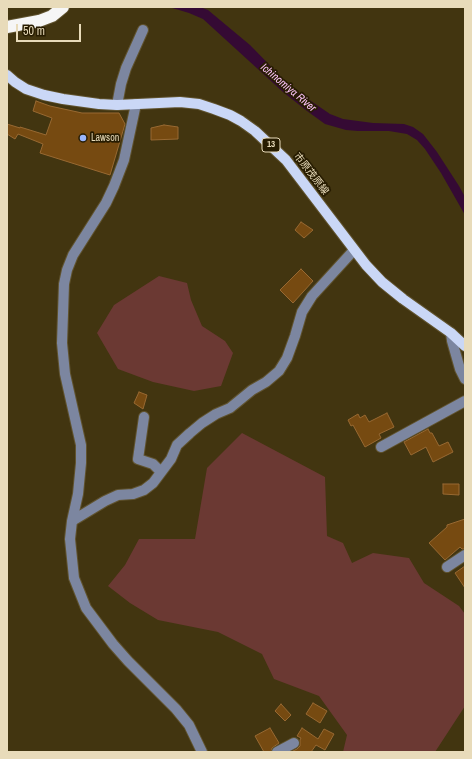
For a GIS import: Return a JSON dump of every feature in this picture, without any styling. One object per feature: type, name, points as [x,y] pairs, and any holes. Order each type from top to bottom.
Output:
[{"type":"highway","points":[[7,27],[39,21],[52,16],[63,7]]},
{"type":"main road","name":"市原茂原線","points":[[7,74],[15,82],[26,89],[44,95],[80,102],[117,105],[180,102],[199,104],[230,115],[256,131],[286,160],[354,250],[382,282],[403,299],[452,333],[465,346]]},
{"type":"street","points":[[117,105],[120,84],[143,30]]},
{"type":"street","points":[[136,104],[124,160],[114,186],[106,203],[73,255],[67,270],[64,284],[62,343],[65,374],[81,445],[78,494],[70,539],[74,578],[86,608],[113,644],[176,709],[189,725],[202,752]]},
{"type":"street","points":[[72,521],[118,495],[133,494],[144,490],[153,483],[171,459],[177,445],[190,433],[216,414],[230,408],[279,371],[287,358],[302,312],[312,296],[354,250]]},
{"type":"street","points":[[452,333],[452,341],[460,369],[465,379]]},
{"type":"street","points":[[381,447],[465,401]]},
{"type":"street","points":[[144,417],[138,459],[153,464],[161,472]]},
{"type":"street","points":[[447,567],[465,555]]},
{"type":"street","points":[[278,752],[294,743]]},
{"type":"shaded area","points":[[159,276],[187,283],[191,300],[202,326],[225,341],[233,353],[221,386],[194,391],[153,382],[118,369],[97,333],[114,305]]},
{"type":"shaded area","points":[[242,433],[325,477],[327,536],[343,543],[352,563],[373,553],[409,558],[424,583],[459,606],[465,614],[465,706],[435,752],[343,752],[347,735],[319,696],[274,679],[262,654],[218,632],[158,620],[130,603],[108,586],[125,565],[139,539],[195,539],[207,468]]},
{"type":"water","name":"Ichinomiya River","points":[[169,7],[200,7],[208,10],[250,45],[292,88],[330,114],[343,119],[373,123],[404,124],[413,127],[423,134],[437,152],[465,197],[465,215],[441,173],[417,140],[407,134],[389,131],[346,130],[325,124],[283,92],[203,19]]},
{"type":"building","name":"Lawson","points":[[36,101],[50,106],[82,113],[119,113],[125,124],[110,175],[40,153],[43,144],[18,134],[15,139],[7,134],[7,124],[46,135],[52,118],[33,111]]},
{"type":"building","points":[[164,125],[178,127],[178,139],[151,140],[151,128]]},
{"type":"building","points":[[301,222],[313,230],[304,238],[295,230]]},
{"type":"building","points":[[301,269],[313,281],[293,303],[280,290]]},
{"type":"building","points":[[139,392],[147,395],[143,409],[134,403]]},
{"type":"building","points":[[387,413],[394,427],[379,434],[381,438],[365,447],[353,425],[351,426],[348,420],[358,414],[360,418],[365,415],[369,422]]},
{"type":"building","points":[[428,429],[439,446],[448,442],[453,452],[433,462],[426,447],[411,455],[404,442]]},
{"type":"building","points":[[443,484],[459,484],[459,495],[443,494]]},
{"type":"building","points":[[465,519],[465,549],[460,547],[445,560],[429,543],[447,527],[447,525]]},
{"type":"building","points":[[465,566],[465,588],[455,573]]},
{"type":"building","points":[[313,703],[327,711],[320,723],[306,714]]},
{"type":"building","points":[[281,704],[291,715],[285,721],[275,711]]},
{"type":"building","points":[[270,728],[279,743],[272,748],[271,752],[264,752],[255,736]]},
{"type":"building","points":[[302,728],[318,739],[324,729],[334,734],[325,750],[316,745],[311,752],[291,752],[300,746],[301,738],[297,736]]},
{"type":"place","name":"Lawson","points":[[83,138]]}]
